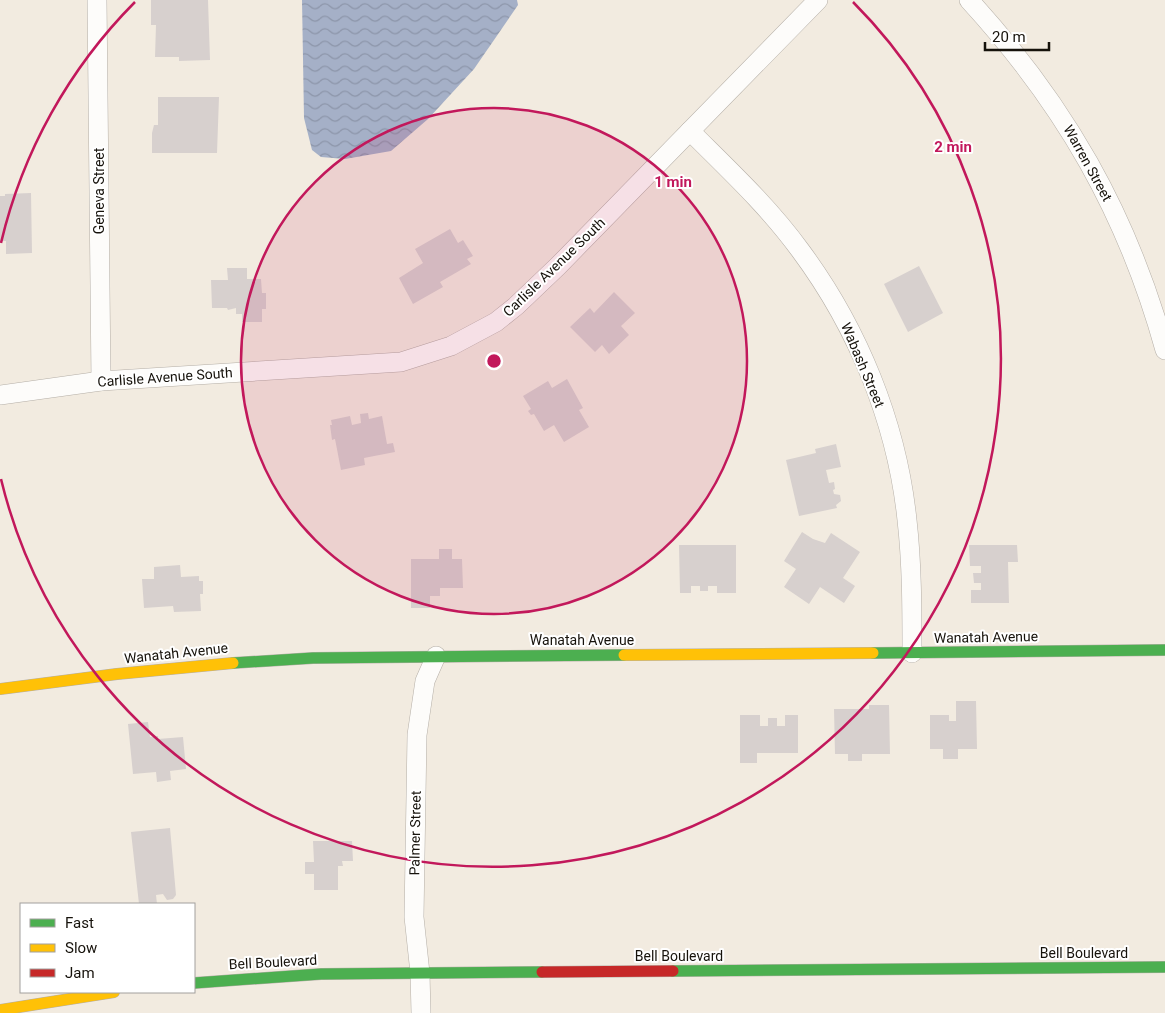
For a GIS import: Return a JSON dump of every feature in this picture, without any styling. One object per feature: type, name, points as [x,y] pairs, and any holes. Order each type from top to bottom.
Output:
[{"type":"street","name":"Geneva Street","points":[[97,0],[101,381]]},
{"type":"street","name":"Carlisle Avenue South","points":[[0,395],[101,381],[224,372],[378,365],[428,355],[451,346],[496,322],[516,306],[818,0]]},
{"type":"street","name":"Warren Street","points":[[969,0],[1026,66],[1068,126],[1094,171],[1136,259],[1165,350]]},
{"type":"street","name":"Wabash Street","points":[[690,131],[754,194],[800,249],[826,288],[850,330],[873,382],[889,428],[900,474],[907,521],[912,652]]},
{"type":"street","name":"Wanatah Avenue","points":[[0,689],[66,679],[217,663],[313,658],[1165,650]]},
{"type":"street","name":"Palmer Street","points":[[421,1013],[420,973],[414,917],[417,735],[425,681],[436,656]]},
{"type":"street","name":"Bell Boulevard","points":[[195,983],[322,974],[1165,967]]},
{"type":"street","points":[[0,1010],[108,993]]},
{"type":"water","points":[[302,0],[517,0],[518,5],[474,69],[428,119],[391,151],[345,159],[321,157],[312,150],[304,118]]},
{"type":"building","points":[[151,0],[208,0],[210,60],[179,61],[179,57],[155,57],[156,25],[151,25]]},
{"type":"building","points":[[158,97],[219,97],[217,153],[152,153],[152,133],[154,125],[158,125]]},
{"type":"building","points":[[31,193],[32,253],[6,254],[6,241],[0,241],[0,196],[5,196],[5,194]]},
{"type":"building","points":[[450,229],[458,243],[463,240],[473,256],[467,259],[471,264],[440,282],[443,287],[413,304],[399,278],[423,263],[415,249]]},
{"type":"building","points":[[919,266],[943,313],[908,332],[884,284]]},
{"type":"building","points":[[227,268],[247,268],[247,279],[261,279],[262,293],[266,293],[266,309],[262,309],[262,322],[242,322],[242,314],[236,314],[236,308],[228,310],[227,308],[212,308],[211,280],[228,280]]},
{"type":"building","points":[[614,292],[635,313],[621,326],[629,335],[609,354],[602,345],[595,352],[570,327],[590,308],[594,313]]},
{"type":"building","points":[[567,379],[583,408],[579,410],[589,427],[564,442],[554,425],[544,431],[534,414],[531,415],[528,411],[531,409],[523,396],[548,381],[552,388]]},
{"type":"building","points":[[368,413],[369,419],[382,416],[387,444],[393,443],[395,452],[364,458],[365,465],[341,470],[335,439],[332,440],[331,420],[350,416],[352,425],[361,423],[360,414]]},
{"type":"building","points":[[836,444],[841,467],[826,470],[829,483],[834,482],[834,494],[840,495],[841,501],[836,505],[837,508],[799,516],[786,460],[816,453],[815,449]]},
{"type":"building","points":[[802,532],[813,539],[825,543],[831,533],[860,552],[843,578],[855,586],[844,603],[820,587],[809,604],[784,587],[796,569],[784,561]]},
{"type":"building","points":[[679,545],[736,545],[736,593],[717,593],[717,586],[708,586],[708,591],[700,591],[700,586],[691,586],[691,593],[680,593]]},
{"type":"building","points":[[969,545],[1017,545],[1018,562],[1008,562],[1009,603],[971,603],[971,590],[981,590],[981,583],[974,583],[973,573],[981,573],[981,566],[970,566]]},
{"type":"building","points":[[439,549],[452,549],[452,559],[462,559],[463,588],[440,588],[440,596],[430,596],[430,608],[411,608],[411,559],[439,559]]},
{"type":"building","points":[[180,565],[181,577],[199,576],[199,581],[203,581],[203,594],[200,594],[201,611],[174,612],[173,606],[144,608],[142,579],[154,579],[154,567]]},
{"type":"building","points":[[956,701],[976,701],[977,749],[958,749],[958,759],[943,759],[943,749],[930,749],[930,715],[949,715],[949,721],[956,721]]},
{"type":"building","points":[[869,705],[889,705],[890,754],[862,754],[862,761],[848,761],[848,754],[835,754],[834,709],[869,709]]},
{"type":"building","points":[[740,715],[760,715],[760,726],[768,726],[768,718],[777,718],[777,726],[785,726],[785,715],[798,715],[798,753],[757,753],[757,763],[740,763]]},
{"type":"building","points":[[148,722],[150,737],[158,736],[158,739],[183,737],[186,769],[170,771],[171,780],[157,782],[156,772],[133,774],[128,724]]},
{"type":"building","points":[[170,828],[176,895],[173,899],[167,900],[163,894],[156,895],[157,903],[139,903],[131,832]]},
{"type":"building","points":[[313,841],[352,841],[353,861],[342,861],[343,866],[338,866],[338,890],[314,890],[314,874],[305,874],[305,862],[314,862]]},
{"type":"traffic: fast","points":[[873,653],[1165,650]]},
{"type":"traffic: fast","points":[[233,663],[313,658],[624,655]]},
{"type":"traffic: fast","points":[[673,971],[1165,967]]},
{"type":"traffic: fast","points":[[195,983],[321,974],[542,972]]},
{"type":"traffic: slow","points":[[624,655],[873,653]]},
{"type":"traffic: slow","points":[[0,689],[117,674],[233,663]]},
{"type":"traffic: slow","points":[[0,1010],[108,993]]},
{"type":"traffic: jam","points":[[542,972],[673,971]]}]
